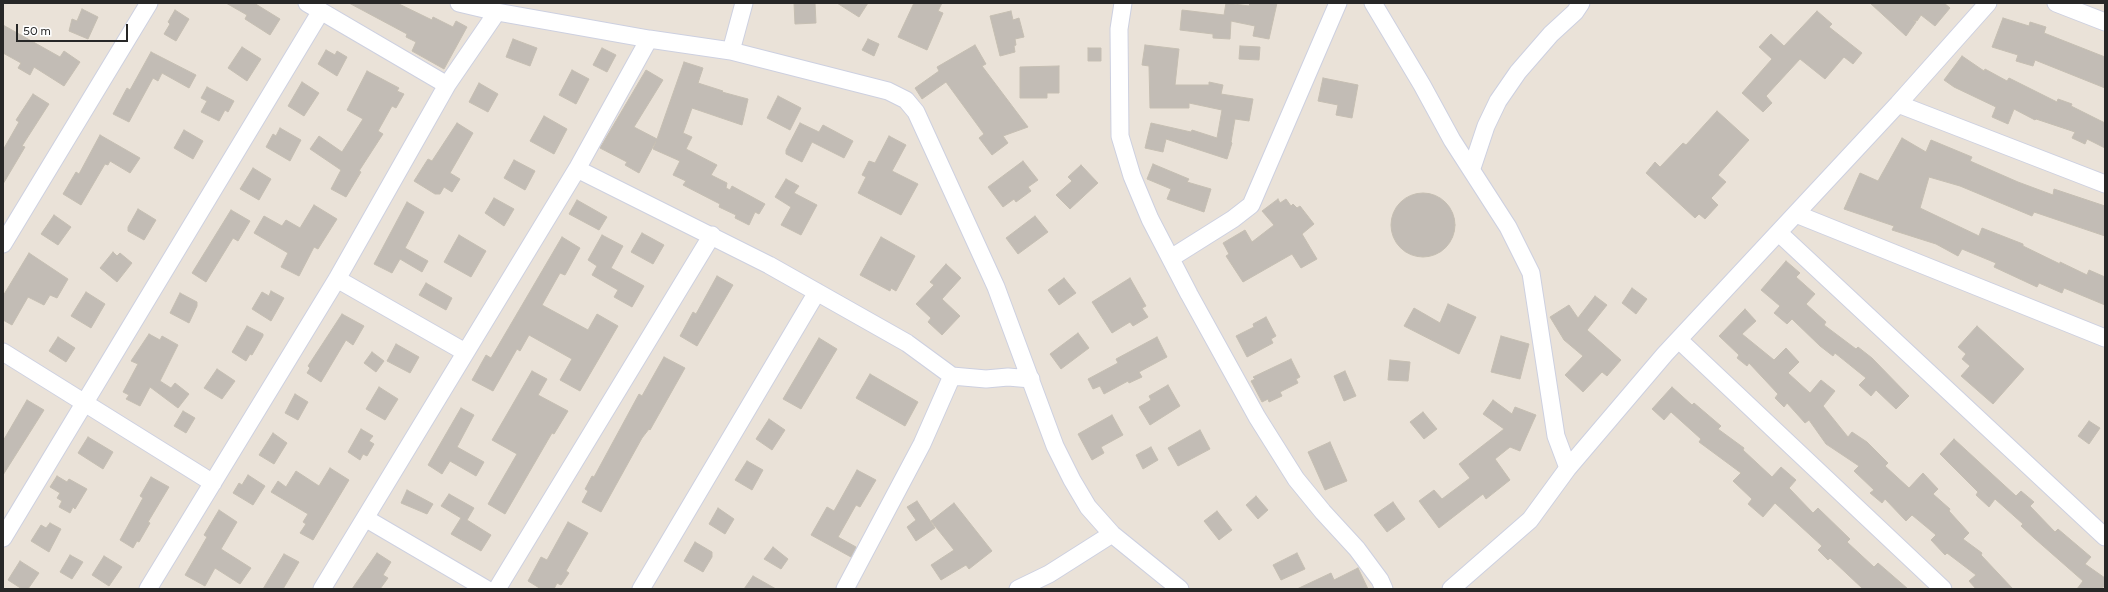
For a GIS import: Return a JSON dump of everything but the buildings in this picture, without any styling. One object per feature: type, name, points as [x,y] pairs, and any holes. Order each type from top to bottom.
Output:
[{"type":"street","points":[[3,244],[150,3]]},
{"type":"street","points":[[460,3],[497,12],[731,52],[888,91],[906,100],[916,112],[996,287],[1055,446],[1072,480],[1088,507],[1112,534],[1180,589]]},
{"type":"street","points":[[731,52],[744,3]]},
{"type":"street","points":[[1123,3],[1119,29],[1120,136],[1132,176],[1150,219],[1257,417],[1296,479],[1323,512],[1357,549],[1380,580],[1384,589]]},
{"type":"street","points":[[1170,258],[1234,219],[1250,205],[1338,3]]},
{"type":"street","points":[[1372,3],[1422,85],[1452,140],[1472,168],[1508,227],[1531,273],[1556,436],[1568,468]]},
{"type":"street","points":[[1472,168],[1486,126],[1498,101],[1518,72],[1551,34],[1575,12],[1580,3]]},
{"type":"street","points":[[1451,589],[1530,520],[1568,468],[1679,340],[1898,104],[1988,3]]},
{"type":"street","points":[[2056,3],[2105,22]]},
{"type":"street","points":[[3,538],[314,7],[447,85]]},
{"type":"street","points":[[148,589],[337,279],[447,85],[497,12]]},
{"type":"street","points":[[322,589],[577,169],[649,39]]},
{"type":"street","points":[[1898,104],[2105,184]]},
{"type":"street","points":[[577,169],[712,235],[818,292],[907,343],[952,376],[986,379],[1008,377],[1031,379]]},
{"type":"street","points":[[1796,214],[2105,338]]},
{"type":"street","points":[[1779,233],[2105,537]]},
{"type":"street","points":[[497,589],[712,235]]},
{"type":"street","points":[[337,279],[465,352]]},
{"type":"street","points":[[641,589],[818,292]]},
{"type":"street","points":[[1679,340],[1943,589]]},
{"type":"street","points":[[3,352],[213,483]]},
{"type":"street","points":[[846,589],[922,444],[952,376]]},
{"type":"street","points":[[365,518],[486,589]]},
{"type":"street","points":[[1018,589],[1049,574],[1112,534]]}]
